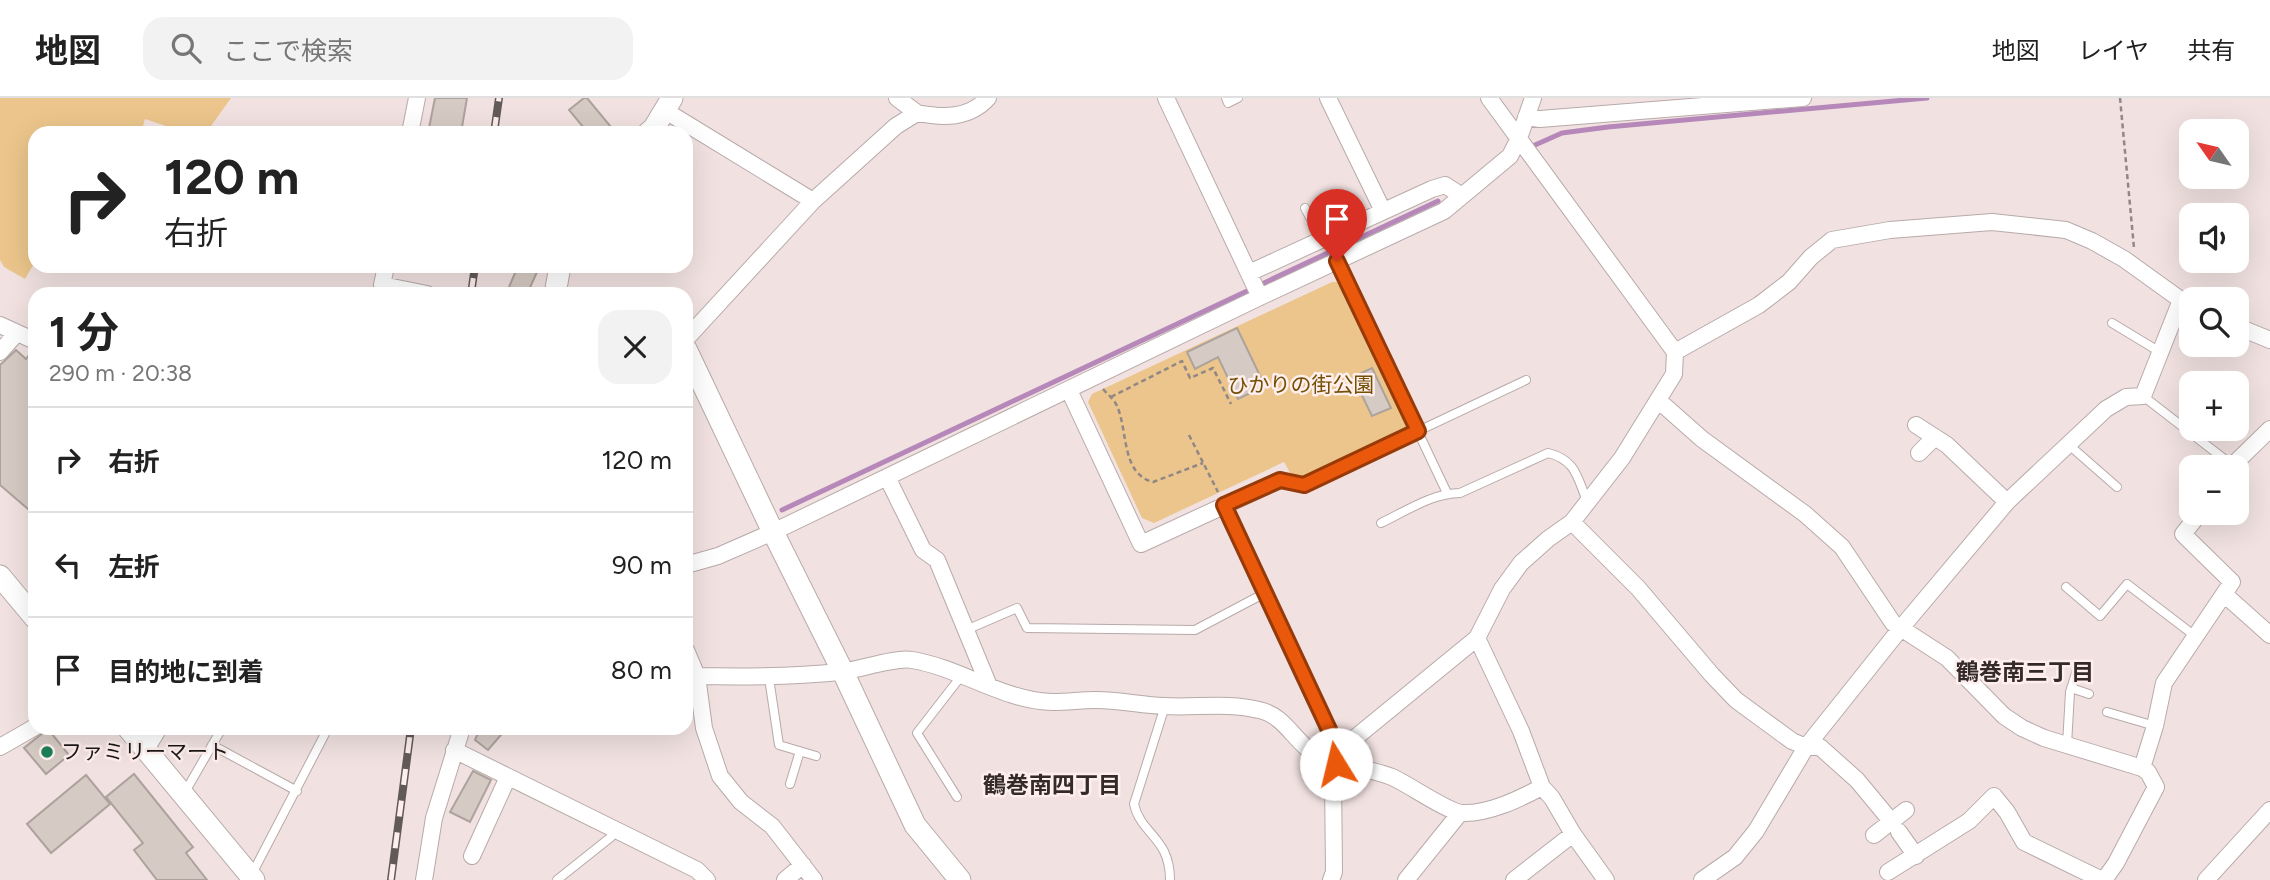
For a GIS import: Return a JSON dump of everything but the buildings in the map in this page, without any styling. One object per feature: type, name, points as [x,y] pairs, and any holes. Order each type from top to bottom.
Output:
[{"type":"street","points":[[412,126],[417,98]]},
{"type":"street","points":[[897,98],[917,113],[937,117],[959,115],[978,109],[988,98]]},
{"type":"street","points":[[1166,98],[1260,297]]},
{"type":"street","points":[[1328,98],[1383,211]]},
{"type":"street","points":[[1331,880],[1334,872],[1333,777],[1338,758],[1477,638],[1502,589],[1521,563],[1572,522],[1622,458],[1674,373],[1675,352],[1489,98]]},
{"type":"street","points":[[693,563],[718,556],[773,532],[1444,211],[1510,156],[1533,98]]},
{"type":"street","points":[[1526,117],[1540,119],[1803,98]]},
{"type":"street","points":[[655,126],[668,104],[813,201]]},
{"type":"street","points":[[693,331],[813,201],[896,126],[917,113]]},
{"type":"street","points":[[1249,273],[1445,185],[1462,196]]},
{"type":"street","points":[[1675,352],[1759,305],[1789,282],[1811,257],[1832,240],[1852,235],[1992,222],[2066,230],[2092,241],[2132,264],[2179,297]]},
{"type":"street","points":[[385,273],[382,285],[392,287]]},
{"type":"street","points":[[1702,880],[1735,857],[1756,831],[1806,747],[2007,502],[2106,410],[2126,397],[2143,396],[2160,352],[2179,315]]},
{"type":"street","points":[[0,325],[28,338]]},
{"type":"street","points":[[2249,331],[2270,340]]},
{"type":"street","points":[[0,352],[16,334]]},
{"type":"street","points":[[693,364],[773,532],[844,672],[915,825],[960,880]]},
{"type":"street","points":[[1069,390],[1141,544],[1280,480]]},
{"type":"street","points":[[1659,401],[1702,439],[1805,514],[1842,547],[1893,623],[1947,658],[2013,722],[2044,738],[2142,768],[2148,772],[2156,786],[2116,863],[2103,880],[2024,842],[2007,812],[1994,796],[1969,821],[1888,872]]},
{"type":"street","points":[[1916,425],[1947,445],[2007,502]]},
{"type":"street","points":[[2243,455],[2270,429]]},
{"type":"street","points":[[1919,453],[1934,437]]},
{"type":"street","points":[[887,477],[923,550],[937,560],[989,686]]},
{"type":"street","points":[[1224,505],[1338,758]]},
{"type":"street","points":[[1572,522],[1639,588],[1712,675],[1736,699],[1792,741],[1806,747],[1820,747],[1857,780],[1916,856]]},
{"type":"street","points":[[2142,768],[2155,726],[2164,682],[2232,582],[2183,534],[2190,525]]},
{"type":"street","points":[[0,576],[28,610]]},
{"type":"street","points":[[2224,594],[2269,630]]},
{"type":"street","points":[[1477,638],[1521,731],[1542,787],[1606,880]]},
{"type":"street","points":[[697,676],[769,678],[844,672],[909,659],[962,675],[1024,700],[1097,700],[1261,710],[1275,716],[1307,748],[1360,768],[1391,776],[1460,813],[1484,810],[1542,787]]},
{"type":"street","points":[[693,667],[697,676],[704,728],[720,776],[741,802],[772,826],[814,880]]},
{"type":"street","points":[[0,747],[28,731]]},
{"type":"street","points":[[134,735],[252,878]]},
{"type":"street","points":[[146,749],[155,735]]},
{"type":"street","points":[[424,880],[434,818],[459,735]]},
{"type":"street","points":[[454,750],[697,870],[706,880]]},
{"type":"street","points":[[472,856],[508,777]]},
{"type":"street","points":[[1874,835],[1895,827],[1906,810]]},
{"type":"street","points":[[2206,880],[2270,810]]},
{"type":"street","points":[[1406,880],[1460,813]]},
{"type":"street","points":[[1514,880],[1573,834]]},
{"type":"street","points":[[785,880],[803,864]]},
{"type":"lane","points":[[1226,98],[1228,103],[1238,98]]},
{"type":"lane","points":[[1305,208],[1322,240]]},
{"type":"lane","points":[[1337,261],[1447,493]]},
{"type":"lane","points":[[2112,323],[2160,352]]},
{"type":"lane","points":[[1280,480],[1304,485],[1526,380]]},
{"type":"lane","points":[[2143,396],[2179,420]]},
{"type":"lane","points":[[2205,441],[2220,455]]},
{"type":"lane","points":[[2069,445],[2118,486]]},
{"type":"lane","points":[[1381,523],[1447,493],[1460,493],[1548,453],[1563,457],[1572,466],[1588,502]]},
{"type":"lane","points":[[2066,587],[2100,615],[2127,584],[2195,636]]},
{"type":"lane","points":[[966,629],[1017,608],[1027,628],[1195,629],[1265,593]]},
{"type":"lane","points":[[2067,745],[2071,688],[2077,670]]},
{"type":"lane","points":[[957,797],[917,733],[962,675]]},
{"type":"lane","points":[[769,678],[779,744],[816,756]]},
{"type":"lane","points":[[2071,688],[2089,694]]},
{"type":"lane","points":[[1165,706],[1134,804],[1136,813],[1162,845],[1170,863],[1170,880]]},
{"type":"lane","points":[[2107,712],[2155,726]]},
{"type":"lane","points":[[184,795],[218,735]]},
{"type":"lane","points":[[252,878],[324,735]]},
{"type":"lane","points":[[212,745],[297,791]]},
{"type":"lane","points":[[790,784],[800,751]]},
{"type":"lane","points":[[557,880],[611,837],[617,829]]},
{"type":"path","points":[[2120,98],[2134,248],[2132,264]]},
{"type":"path","points":[[1111,397],[1182,360],[1190,379],[1213,368],[1231,404]]},
{"type":"path","points":[[1093,378],[1111,397],[1120,416],[1132,463],[1145,480],[1153,482],[1203,463]]},
{"type":"path","points":[[1189,435],[1224,505]]},
{"type":"green space","points":[[0,98],[231,98],[211,126],[166,126],[145,119],[143,126],[28,126],[29,273],[25,279],[4,267],[0,260]]},
{"type":"green space","name":"ひかりの街公園","points":[[1332,282],[1340,282],[1409,426],[1407,430],[1299,481],[1293,478],[1284,462],[1154,523],[1142,518],[1088,402],[1092,394]]},
{"type":"waterway","points":[[1535,145],[1562,133],[1608,127],[1927,98]]},
{"type":"waterway","points":[[782,510],[1438,201]]},
{"type":"railway","points":[[495,126],[499,98]]},
{"type":"railway","points":[[472,287],[474,273]]},
{"type":"railway","points":[[391,880],[410,735]]},
{"type":"place","name":"ファミリーマート","points":[[47,752]]},
{"type":"district","name":"鶴巻南三丁目","points":[[2025,672]]},
{"type":"district","name":"鶴巻南四丁目","points":[[1052,785]]},
{"type":"route","points":[[1336,764],[1339,751],[1224,505],[1280,480],[1304,485],[1418,431],[1337,261]]}]
